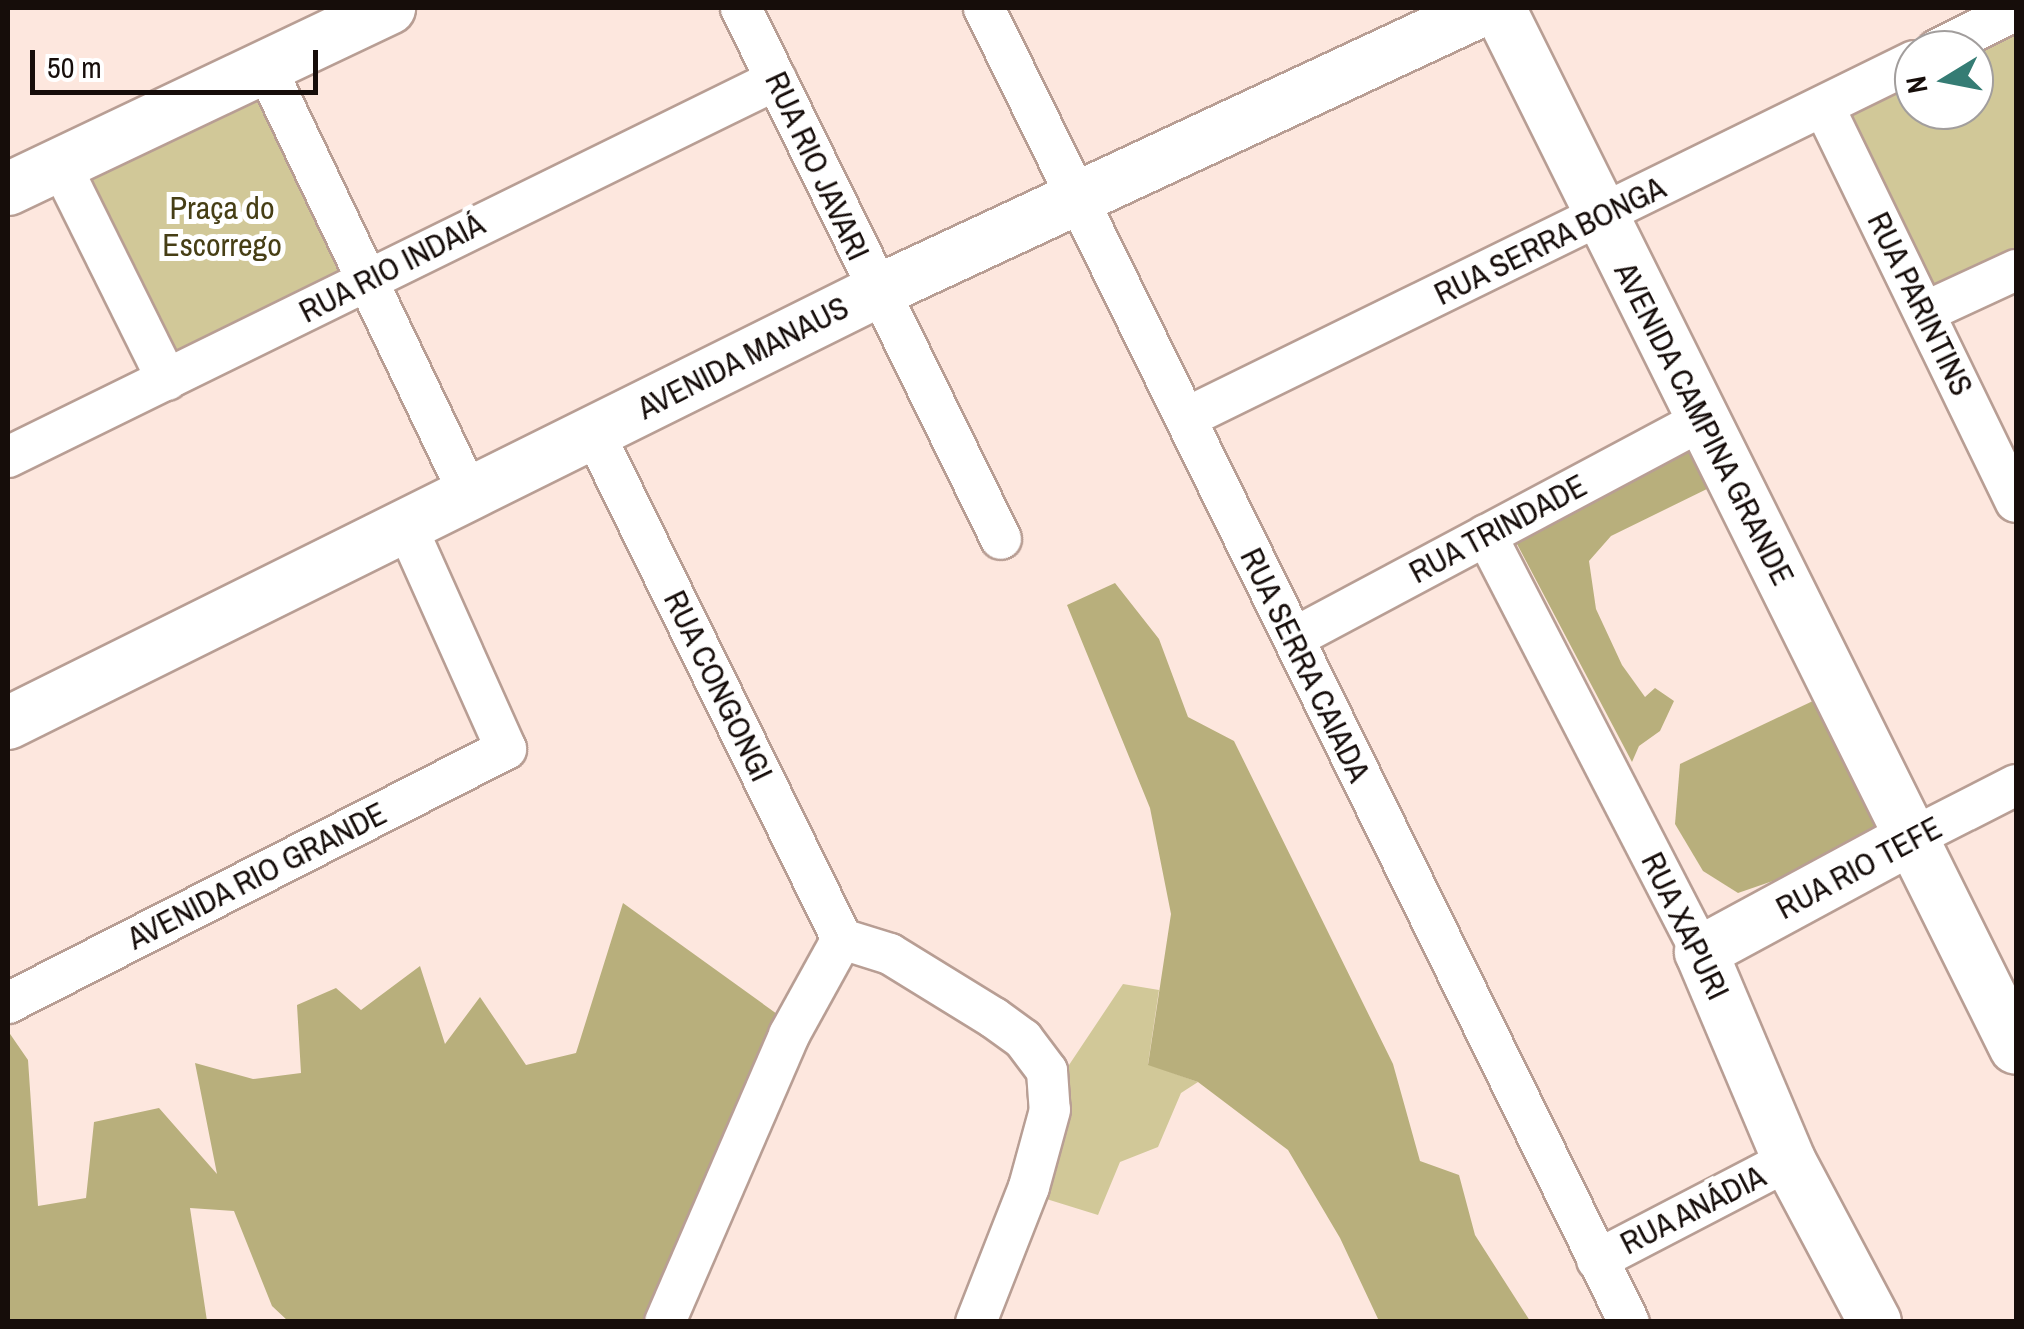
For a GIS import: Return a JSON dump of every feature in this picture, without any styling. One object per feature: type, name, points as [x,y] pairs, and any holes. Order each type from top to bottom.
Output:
[{"type":"main road","points":[[8,189],[388,8]]},
{"type":"main road","name":"AVENIDA MANAUS","points":[[8,723],[876,292],[1486,8]]},
{"type":"main road","name":"AVENIDA CAMPINA GRANDE","points":[[1499,8],[2016,1048]]},
{"type":"main road","name":"RUA RIO TEFE","points":[[1701,952],[1912,838]]},
{"type":"main road","name":"RUA XAPURI","points":[[1701,952],[1789,1160],[1875,1322]]},
{"type":"street","name":"RUA RIO JAVARI","points":[[742,8],[876,292],[1001,539]]},
{"type":"street","name":"RUA SERRA CAIADA","points":[[984,8],[1629,1322]]},
{"type":"street","points":[[1976,30],[2016,10]]},
{"type":"street","points":[[265,66],[470,496]]},
{"type":"street","name":"RUA SERRA BONGA","points":[[1186,418],[1894,71]]},
{"type":"street","name":"RUA RIO INDAIÁ","points":[[8,457],[776,80]]},
{"type":"street","name":"RUA PARINTINS","points":[[1824,106],[2016,502]]},
{"type":"street","points":[[60,164],[167,380]]},
{"type":"street","points":[[1925,312],[2016,270]]},
{"type":"street","name":"RUA TRINDADE","points":[[1294,638],[1703,420]]},
{"type":"street","name":"RUA CONGONGI","points":[[594,433],[842,940]]},
{"type":"street","name":"AVENIDA RIO GRANDE","points":[[8,1004],[506,749],[407,528]]},
{"type":"street","name":"RUA XAPURI","points":[[1486,535],[1701,952]]},
{"type":"street","name":"RUA RIO TEFE","points":[[1912,838],[2016,786]]},
{"type":"street","points":[[665,1322],[789,1034],[842,940],[890,954],[994,1018],[1023,1039],[1047,1072],[1050,1110],[1029,1187],[976,1322]]},
{"type":"street","name":"RUA ANÁDIA","points":[[1597,1260],[1789,1160]]},
{"type":"green space","points":[[2016,32],[2016,252],[1935,291],[1843,117],[1894,91],[1894,130],[1994,130],[1994,41]]},
{"type":"green space","name":"Praça do Escorrego","points":[[256,89],[347,275],[174,359],[83,173]]},
{"type":"green space","points":[[1123,984],[1159,990],[1148,1064],[1198,1082],[1181,1093],[1158,1147],[1120,1162],[1098,1215],[1040,1197],[1065,1071]]},
{"type":"shaded area","points":[[1686,436],[1711,487],[1611,536],[1589,561],[1596,609],[1622,665],[1645,697],[1655,688],[1674,701],[1660,731],[1639,746],[1632,762],[1508,527]]},
{"type":"shaded area","points":[[1115,583],[1159,639],[1188,717],[1234,741],[1393,1064],[1420,1161],[1459,1175],[1475,1235],[1530,1321],[1379,1321],[1340,1238],[1288,1150],[1198,1082],[1148,1065],[1171,914],[1150,808],[1067,605]]},
{"type":"shaded area","points":[[1815,700],[1866,791],[1881,844],[1738,893],[1703,871],[1675,824],[1680,764]]},
{"type":"shaded area","points":[[623,903],[784,1019],[686,1322],[288,1321],[272,1306],[234,1211],[190,1208],[207,1321],[8,1321],[8,1031],[28,1060],[38,1206],[86,1198],[94,1122],[159,1108],[217,1174],[195,1063],[253,1079],[301,1073],[297,1005],[336,988],[361,1010],[420,966],[445,1044],[480,997],[526,1065],[576,1053]]}]
